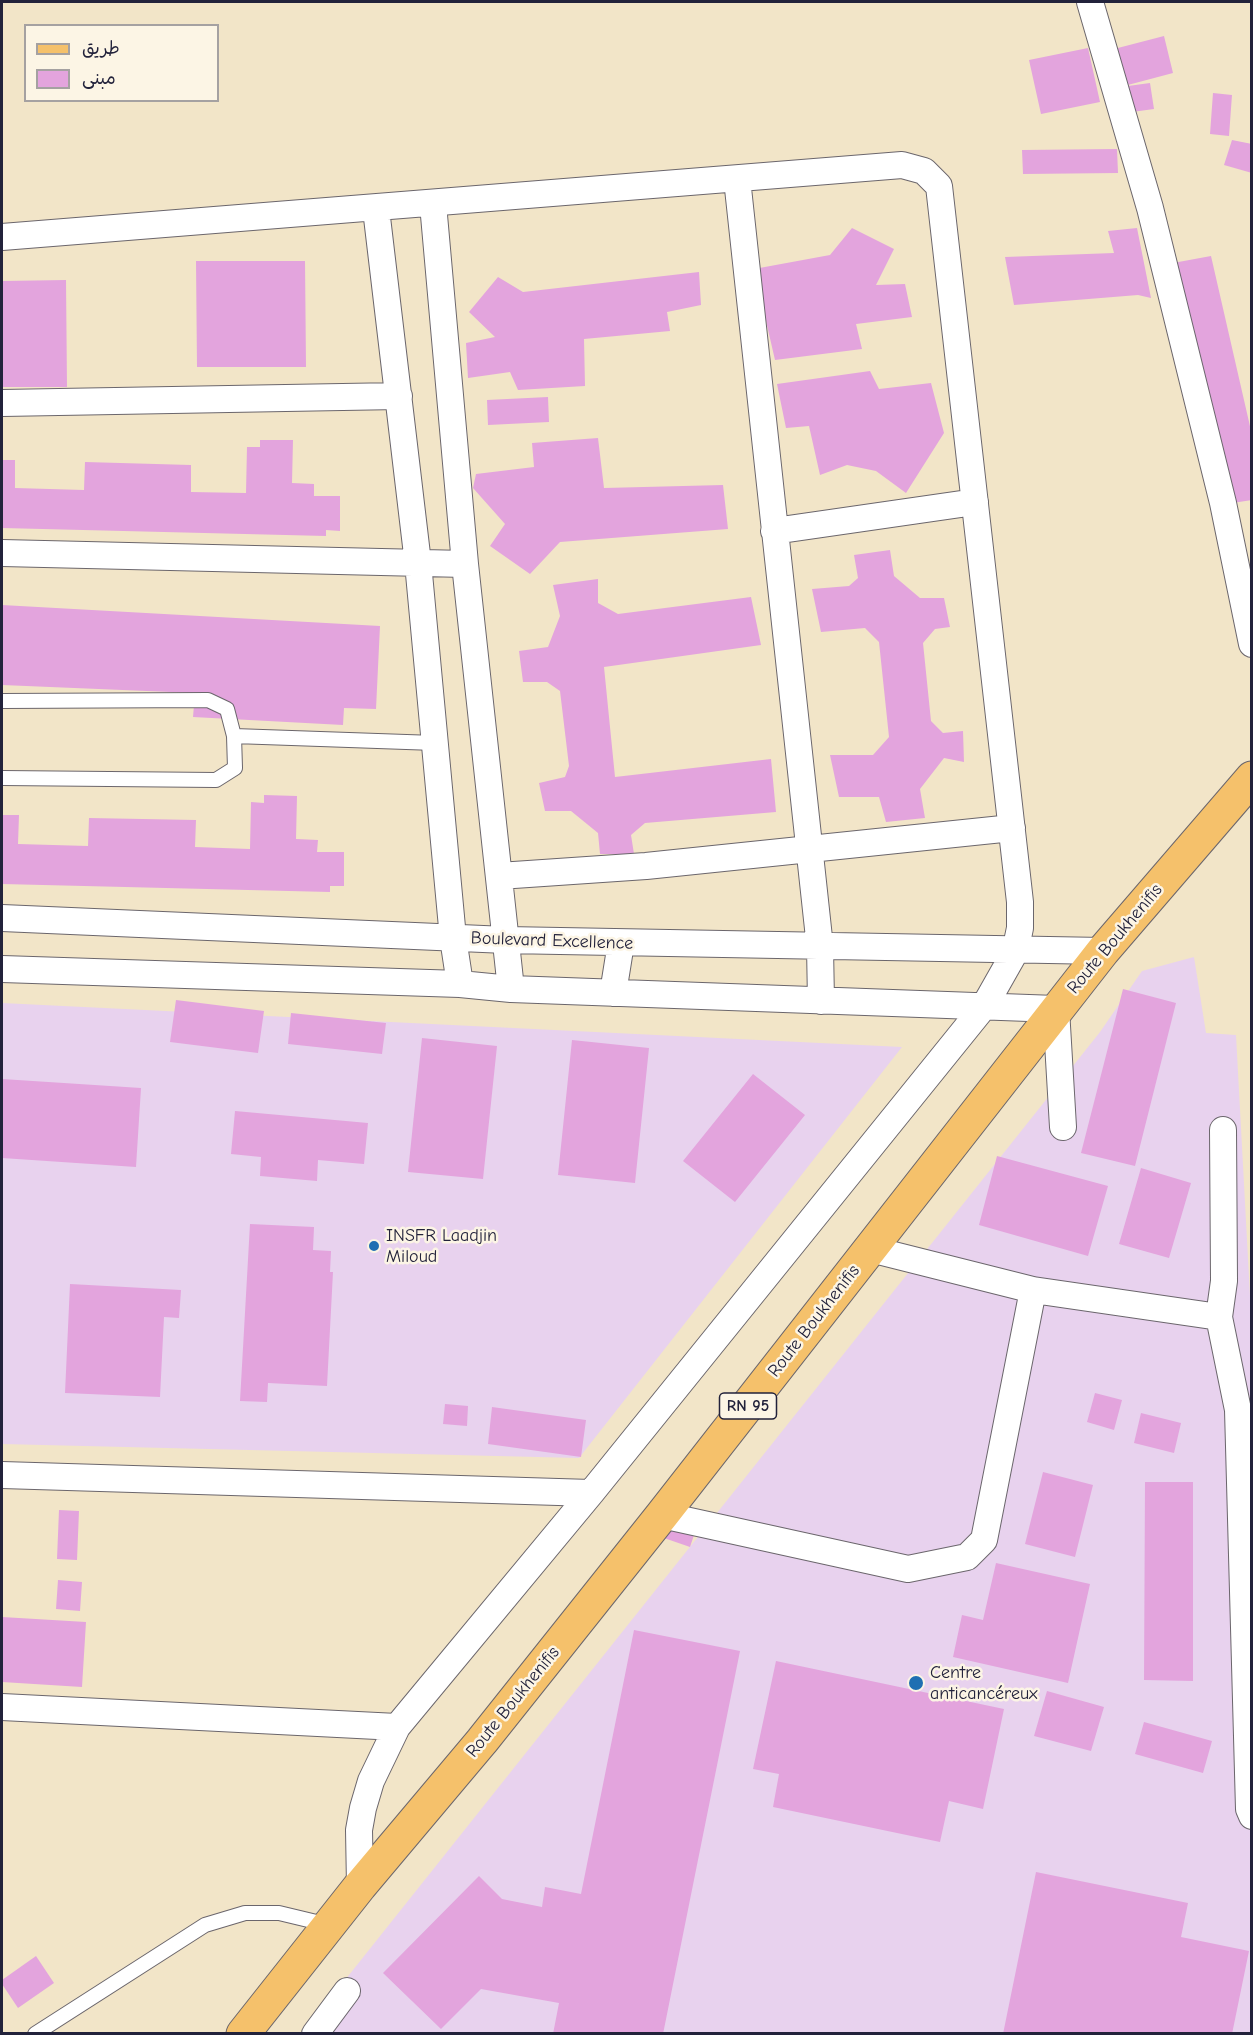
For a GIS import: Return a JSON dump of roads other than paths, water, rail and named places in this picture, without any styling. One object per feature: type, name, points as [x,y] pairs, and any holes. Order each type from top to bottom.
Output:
[{"type":"main road","name":"Route Boukhenifis","points":[[243,2034],[360,1886],[482,1741],[662,1515],[1056,1009],[1251,778]]},
{"type":"street","points":[[1090,2],[1158,242],[1223,503],[1251,644]]},
{"type":"street","points":[[2,237],[902,165],[924,171],[939,186],[1020,902],[1020,928],[1015,952],[985,1005],[591,1493],[396,1727],[371,1781],[363,1808],[359,1830],[360,1886]]},
{"type":"street","points":[[737,179],[820,947],[821,1001]]},
{"type":"street","points":[[433,204],[465,564],[511,989]]},
{"type":"street","points":[[376,208],[418,563],[453,938],[460,984]]},
{"type":"street","points":[[2,403],[399,396]]},
{"type":"street","points":[[774,531],[975,502]]},
{"type":"street","points":[[2,553],[465,564]]},
{"type":"street","points":[[499,876],[646,866],[1012,828]]},
{"type":"street","name":"Boulevard Excellence","points":[[2,918],[506,940],[1015,952],[1103,951]]},
{"type":"street","points":[[614,993],[621,943]]},
{"type":"street","points":[[2,969],[460,984],[511,989],[1056,1009],[1063,1126]]},
{"type":"street","points":[[1223,1130],[1224,1281],[1219,1317],[1238,1410],[1251,1816]]},
{"type":"street","points":[[870,1249],[1033,1290],[1219,1317]]},
{"type":"street","points":[[662,1515],[908,1569],[967,1557],[984,1540],[1033,1290]]},
{"type":"street","points":[[2,1475],[591,1493]]},
{"type":"street","points":[[2,1707],[396,1727]]},
{"type":"street","points":[[315,2034],[347,1991]]},
{"type":"lane","points":[[2,701],[208,699],[227,710],[234,736],[235,768],[216,780],[2,778]]},
{"type":"lane","points":[[234,736],[435,743]]},
{"type":"lane","points":[[35,2034],[205,1925],[245,1913],[279,1913],[331,1925]]},
{"type":"place","name":"INSFR Laadjin Miloud","points":[[374,1246]]},
{"type":"place","name":"Centre anticancéreux","points":[[916,1683]]}]
